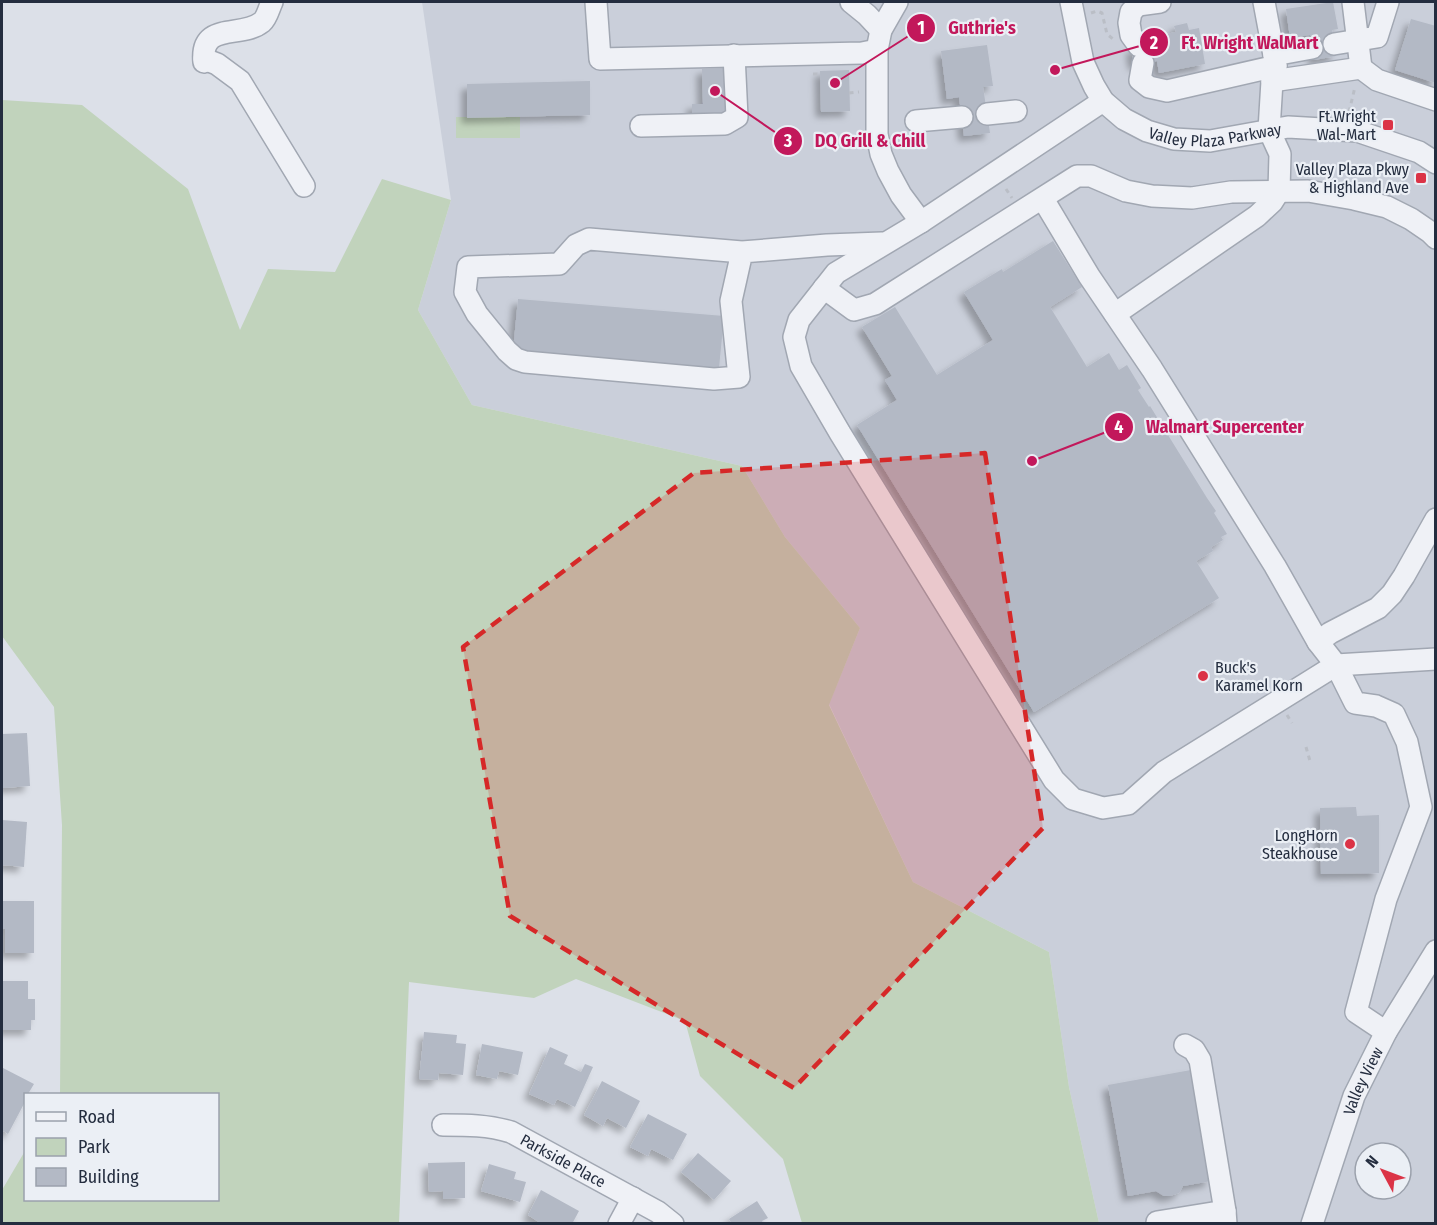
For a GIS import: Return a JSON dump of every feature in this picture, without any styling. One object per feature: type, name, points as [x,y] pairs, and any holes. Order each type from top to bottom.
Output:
[{"type":"street","points":[[272,2],[263,21],[250,28],[219,34],[209,40],[203,51],[204,61],[217,64],[240,81],[304,186]]},
{"type":"street","points":[[596,2],[600,59],[854,53],[879,40]]},
{"type":"street","points":[[851,2],[867,15],[879,40]]},
{"type":"street","points":[[897,2],[879,40],[876,129],[881,154],[888,171],[901,195],[921,222]]},
{"type":"street","name":"Valley Plaza Parkway","points":[[1071,2],[1083,62],[1094,86],[1103,101],[1124,119],[1147,131],[1174,138],[1210,141],[1288,127],[1357,131],[1419,152],[1436,163]]},
{"type":"street","points":[[1155,2],[1138,5],[1131,12],[1129,23],[1131,35],[1141,55],[1140,80],[1149,87],[1167,91],[1274,67],[1312,48]]},
{"type":"street","points":[[1115,314],[1257,216],[1280,191],[1280,154],[1269,130],[1274,67],[1264,2]]},
{"type":"street","points":[[1353,2],[1358,40],[1359,75]]},
{"type":"street","points":[[1334,44],[1377,37],[1388,2]]},
{"type":"street","points":[[641,126],[725,124],[736,117],[734,56]]},
{"type":"street","points":[[1274,67],[1359,75],[1436,100]]},
{"type":"street","points":[[1103,101],[921,222],[836,273],[824,288],[799,320],[794,337],[801,366],[840,433],[1054,780],[1073,799],[1103,808],[1128,804],[1164,772],[1336,665],[1436,659]]},
{"type":"street","points":[[987,114],[1016,111]]},
{"type":"street","points":[[916,121],[962,117]]},
{"type":"street","points":[[824,288],[854,310],[875,304],[1077,177],[1084,176],[1091,176],[1126,191],[1152,196],[1192,198],[1232,192],[1308,191],[1354,199],[1387,207],[1411,219],[1436,238]]},
{"type":"street","points":[[1043,199],[1089,276],[1152,369],[1275,566],[1318,642],[1336,665],[1355,703],[1376,706],[1394,714],[1407,742],[1421,807],[1386,899],[1356,1012],[1386,1032]]},
{"type":"street","points":[[742,252],[731,301],[739,377],[714,379],[525,362],[516,359],[507,351],[477,314],[465,292],[468,267],[559,264],[576,245],[589,239],[742,252],[886,243]]},
{"type":"street","points":[[1318,642],[1330,633],[1378,608],[1385,601],[1404,576],[1436,519]]},
{"type":"street","name":"Valley View","points":[[1312,1224],[1354,1096],[1386,1032],[1436,951]]},
{"type":"street","points":[[1157,1224],[1157,1222],[1226,1217],[1200,1060],[1194,1050],[1185,1045]]},
{"type":"street","name":"Parkside Place","points":[[443,1125],[480,1125],[511,1132],[658,1212],[673,1224]]},
{"type":"street","points":[[619,1224],[633,1198]]},
{"type":"path","points":[[1089,13],[1097,11],[1102,13],[1107,34],[1115,39]]},
{"type":"path","points":[[813,74],[820,74]]},
{"type":"path","points":[[1349,112],[1359,75]]},
{"type":"path","points":[[1286,714],[1292,723]]},
{"type":"path","points":[[1306,747],[1310,761]]},
{"type":"highlighted area","points":[[985,453],[1043,828],[794,1088],[510,916],[463,647],[694,473]]},
{"type":"shaded area","points":[[422,2],[1435,2],[1435,1223],[1099,1223],[1069,1087],[1049,952],[913,882],[829,704],[860,628],[785,537],[742,466],[472,405],[418,310],[451,200]]},
{"type":"green space","points":[[2,100],[82,105],[188,189],[240,330],[268,269],[335,272],[382,179],[451,200],[418,310],[472,405],[742,466],[785,537],[860,628],[829,705],[913,882],[1049,952],[1069,1087],[1099,1223],[802,1223],[783,1159],[700,1076],[685,1021],[576,979],[534,998],[409,982],[399,1223],[2,1223],[2,1190],[24,1153],[24,1201],[219,1201],[219,1093],[60,1093],[62,825],[54,707],[2,636]]},
{"type":"green space","points":[[456,117],[520,117],[520,138],[456,138]]},
{"type":"building","points":[[1333,2],[1338,29],[1332,30],[1336,56],[1314,60],[1310,35],[1290,38],[1286,9]]},
{"type":"building","points":[[1411,19],[1436,26],[1436,83],[1395,70]]},
{"type":"building","points":[[1187,23],[1189,30],[1199,28],[1205,64],[1159,73],[1157,61],[1134,65],[1131,48],[1160,43],[1158,36],[1176,32],[1174,26]]},
{"type":"building","points":[[987,45],[993,86],[983,87],[990,133],[964,136],[959,97],[947,99],[941,51]]},
{"type":"building","points":[[725,68],[731,109],[725,110],[725,117],[692,118],[692,104],[703,104],[702,69]]},
{"type":"building","points":[[849,70],[850,111],[821,112],[820,71]]},
{"type":"building","points":[[590,81],[590,115],[467,118],[467,84]]},
{"type":"building","points":[[1053,241],[1082,287],[1050,307],[1087,367],[1109,353],[1119,370],[1127,365],[1141,388],[1138,390],[1216,511],[1214,513],[1227,534],[1221,537],[1223,540],[1211,547],[1213,551],[1196,561],[1219,598],[1034,712],[857,425],[897,400],[885,380],[892,376],[862,327],[895,307],[937,375],[993,340],[964,292],[1002,269],[1003,272]]},
{"type":"building","points":[[518,299],[724,316],[719,368],[513,351]]},
{"type":"building","points":[[27,733],[30,786],[3,788],[2,734]]},
{"type":"building","name":"LongHorn Steakhouse","points":[[1356,807],[1357,816],[1379,815],[1379,873],[1321,874],[1320,808]]},
{"type":"building","points":[[2,820],[27,822],[24,867],[2,865]]},
{"type":"building","points":[[2,901],[34,901],[34,953],[5,953]]},
{"type":"building","points":[[2,981],[28,981],[28,999],[35,999],[35,1020],[31,1020],[31,1030],[2,1030]]},
{"type":"building","points":[[424,1032],[457,1035],[456,1043],[466,1044],[463,1075],[439,1073],[438,1080],[419,1079]]},
{"type":"building","points":[[482,1044],[523,1052],[518,1075],[499,1071],[497,1079],[476,1075]]},
{"type":"building","points":[[550,1047],[568,1055],[564,1064],[581,1072],[585,1064],[593,1067],[575,1107],[557,1099],[554,1105],[529,1094]]},
{"type":"building","points":[[3,1068],[34,1084],[29,1093],[24,1093],[24,1104],[8,1134],[2,1130]]},
{"type":"building","points":[[1191,1070],[1211,1181],[1183,1186],[1179,1193],[1170,1196],[1164,1196],[1156,1191],[1128,1196],[1108,1085]]},
{"type":"building","points":[[602,1081],[640,1101],[626,1128],[607,1118],[603,1126],[584,1115]]},
{"type":"building","points":[[648,1114],[687,1134],[673,1160],[651,1149],[648,1156],[630,1147]]},
{"type":"building","points":[[698,1153],[731,1181],[714,1200],[681,1172]]},
{"type":"building","points":[[465,1162],[465,1198],[443,1199],[443,1191],[429,1192],[428,1163]]},
{"type":"building","points":[[489,1164],[516,1172],[514,1179],[526,1182],[520,1202],[481,1191]]},
{"type":"building","points":[[541,1190],[579,1211],[572,1224],[542,1224],[528,1215]]},
{"type":"building","points":[[757,1201],[768,1218],[762,1221],[764,1224],[732,1224],[729,1219]]},
{"type":"place","name":"Ft. Wright WalMart","points":[[1055,70]]},
{"type":"place","name":"Guthrie's","points":[[835,83]]},
{"type":"place","name":"DQ Grill & Chill","points":[[715,91]]},
{"type":"place","name":"Ft.Wright Wal-Mart","points":[[1388,125]]},
{"type":"place","name":"Valley Plaza Pkwy & Highland Ave","points":[[1421,178]]},
{"type":"place","name":"Walmart Supercenter","points":[[1032,461]]},
{"type":"place","name":"Buck's Karamel Korn","points":[[1203,676]]},
{"type":"place","name":"LongHorn Steakhouse","points":[[1350,844]]}]
